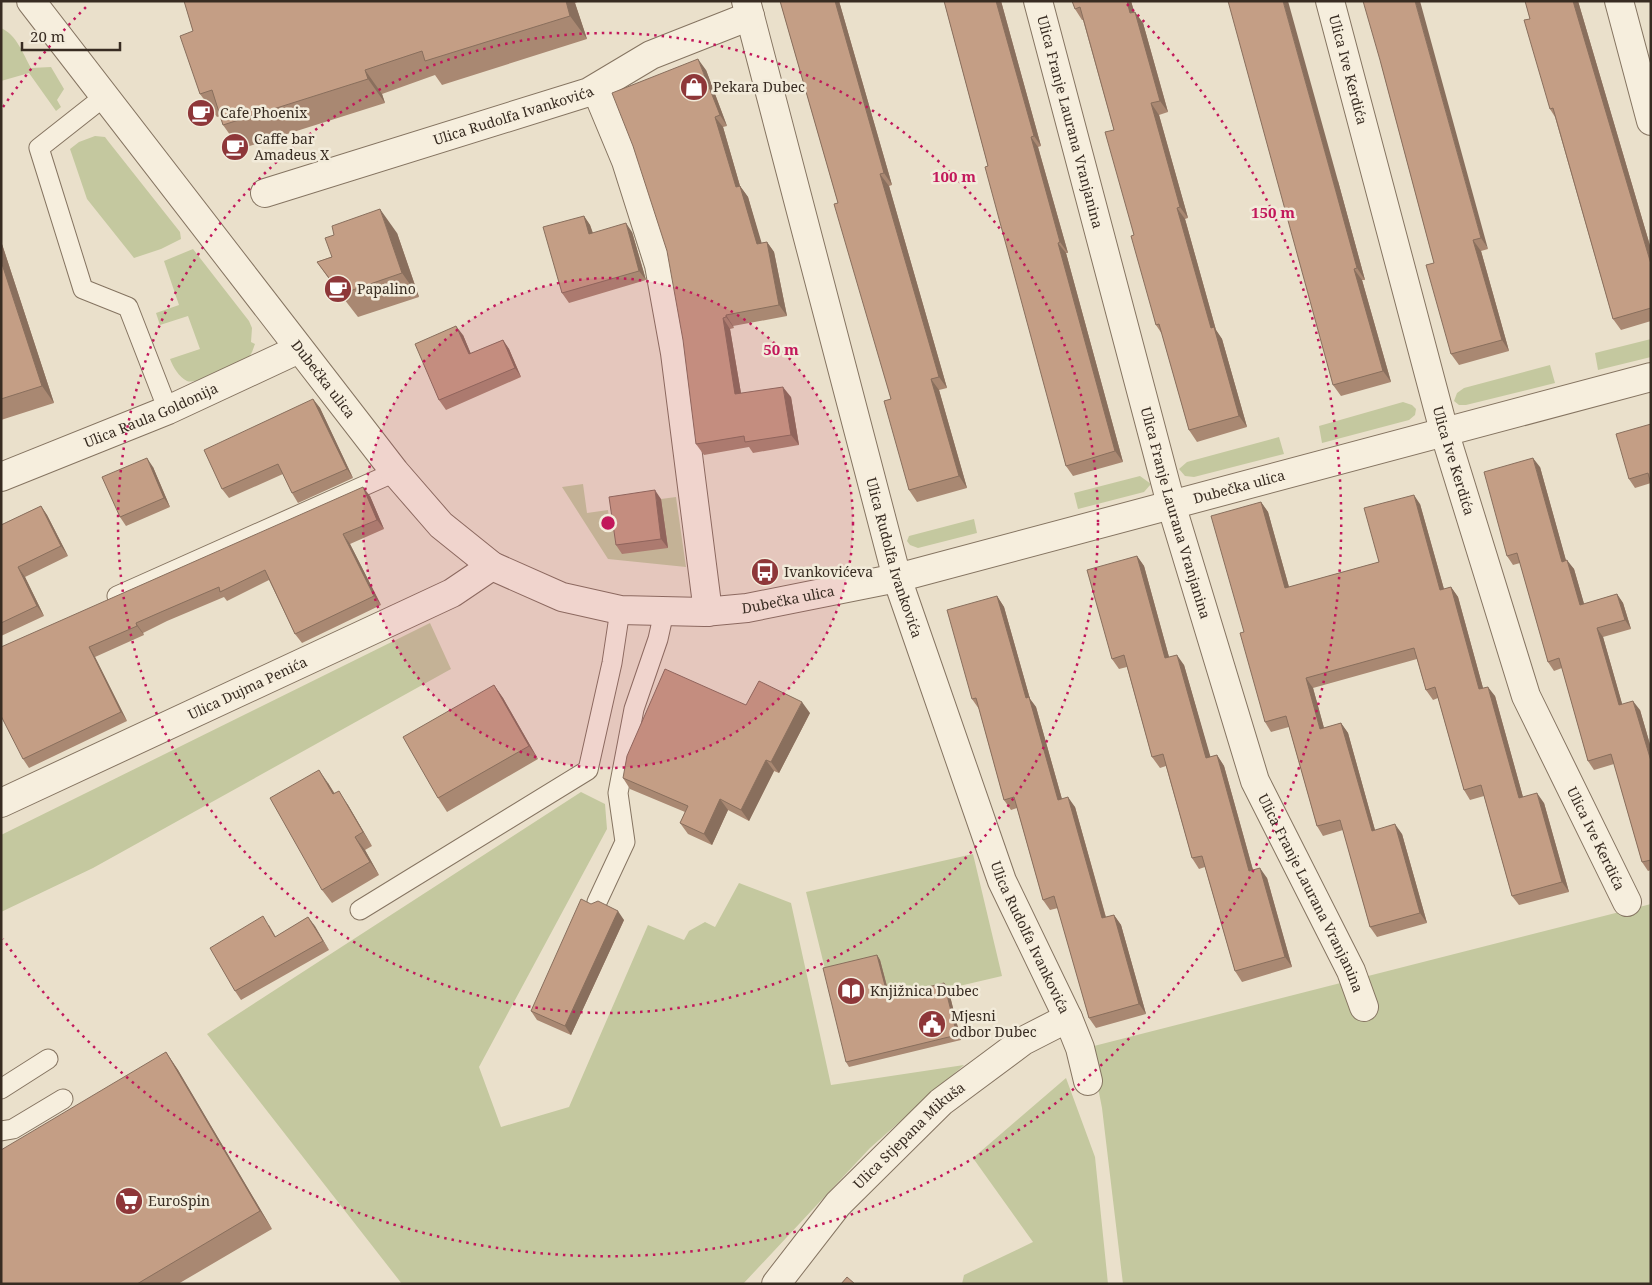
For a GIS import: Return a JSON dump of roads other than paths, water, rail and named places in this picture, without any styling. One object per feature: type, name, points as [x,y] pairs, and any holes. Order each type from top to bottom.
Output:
[{"type":"street","name":"Dubečka ulica","points":[[31,1],[394,472],[441,525],[492,566],[562,597],[620,610],[664,612],[708,612],[808,597],[897,578],[1651,377]]},
{"type":"street","name":"Ulica Franje Laurana Vranjanina","points":[[1038,1],[1171,504],[1255,781],[1351,971],[1364,1007]]},
{"type":"street","name":"Ulica Ive Kerdića","points":[[1330,1],[1444,431],[1526,696],[1627,902]]},
{"type":"street","points":[[1619,1],[1651,121]]},
{"type":"street","name":"Ulica Rudolfa Ivankovića","points":[[265,193],[596,89],[651,55],[748,9],[897,578],[1002,881],[1068,1018],[1080,1048],[1088,1081]]},
{"type":"street","points":[[596,89],[626,161],[659,265],[675,354],[708,612]]},
{"type":"street","name":"Ulica Raula Goldonija","points":[[1,477],[168,410],[299,349]]},
{"type":"street","name":"Ulica Dujma Penića","points":[[1,803],[452,592],[492,566]]},
{"type":"street","name":"Ulica Stjepana Mikuša","points":[[776,1284],[838,1204],[941,1102],[1024,1041],[1068,1018]]},
{"type":"lane","points":[[105,96],[39,148],[83,289],[128,307],[168,410]]},
{"type":"lane","points":[[97,604],[394,472]]},
{"type":"lane","points":[[360,910],[588,770],[612,663],[620,610]]},
{"type":"lane","points":[[597,902],[625,842],[618,792],[634,709],[658,639],[664,612]]},
{"type":"lane","points":[[1,1089],[48,1059]]},
{"type":"lane","points":[[1,1131],[13,1129],[63,1099]]},
{"type":"place","name":"Pekara Dubec","points":[[694,87]]},
{"type":"place","name":"Cafe Phoenix","points":[[201,113]]},
{"type":"place","name":"Caffe bar Amadeus X","points":[[235,147]]},
{"type":"place","name":"Papalino","points":[[338,289]]},
{"type":"place","name":"Ivankovićeva","points":[[765,572]]},
{"type":"place","name":"Knjižnica Dubec","points":[[851,991]]},
{"type":"place","name":"Mjesni odbor Dubec","points":[[932,1024]]},
{"type":"place","name":"EuroSpin","points":[[129,1201]]}]
